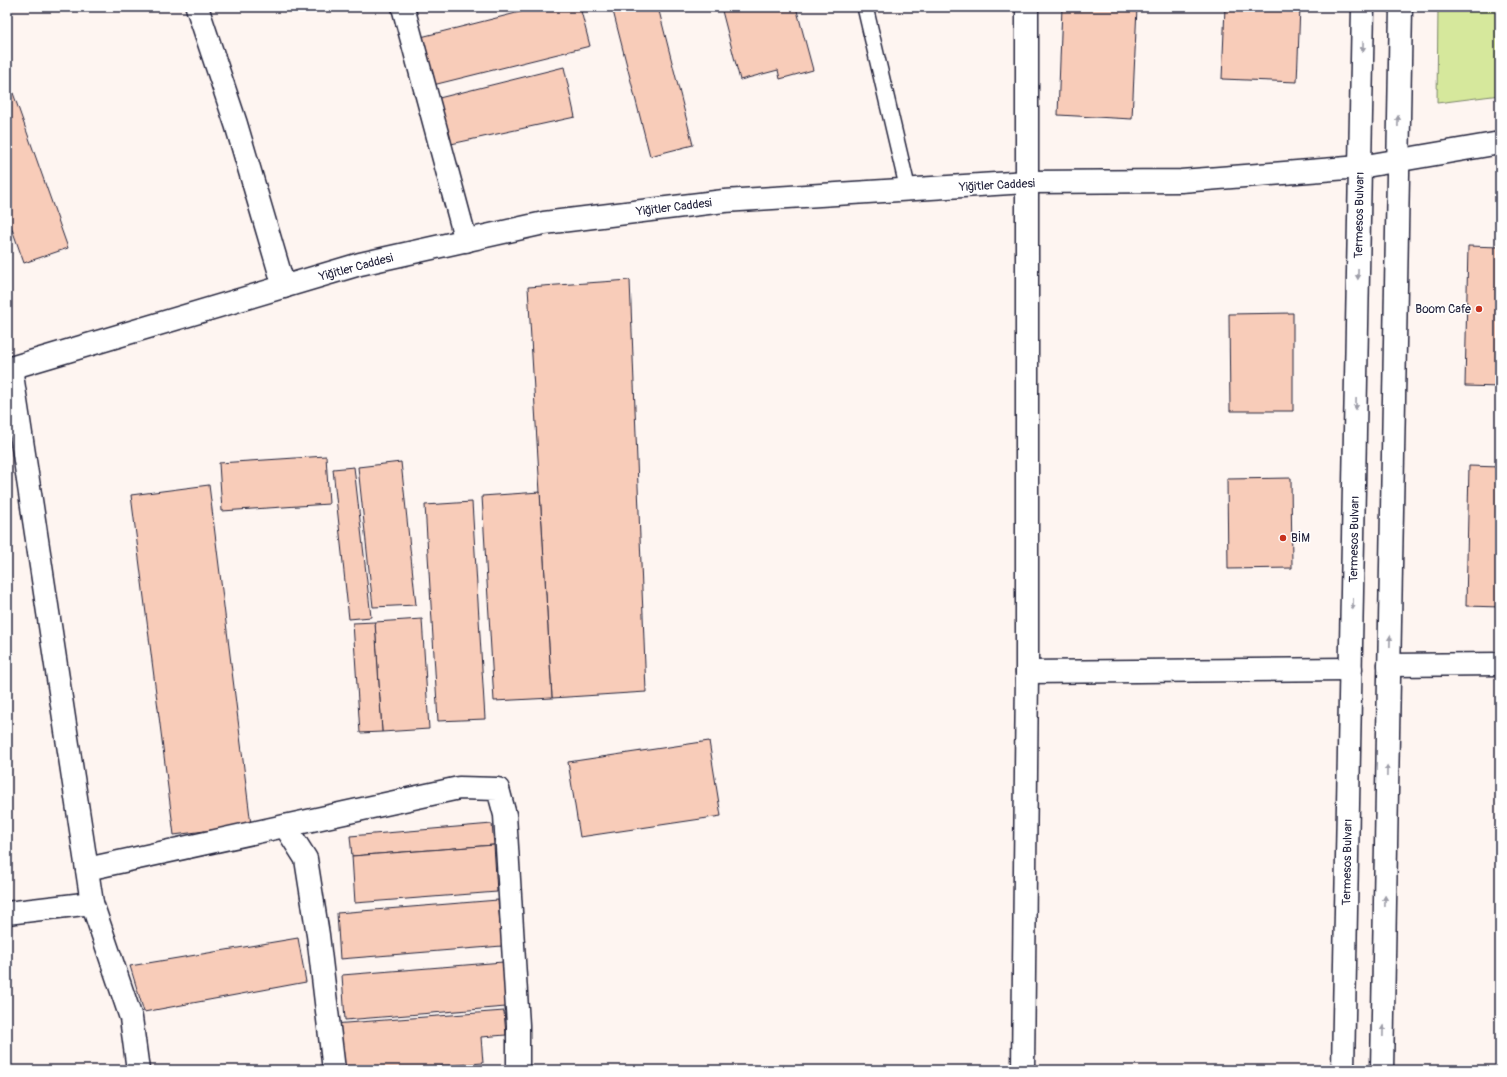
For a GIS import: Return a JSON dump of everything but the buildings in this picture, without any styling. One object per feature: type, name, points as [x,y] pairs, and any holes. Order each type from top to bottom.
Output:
[{"type":"street","points":[[198,7],[238,132],[284,287]]},
{"type":"street","points":[[403,7],[466,240]]},
{"type":"street","points":[[1023,1070],[1027,672],[1027,7]]},
{"type":"street","name":"Termesos Bulvarı","points":[[1343,1070],[1352,669],[1363,7]]},
{"type":"street","points":[[1382,1070],[1397,160],[1401,7]]},
{"type":"street","name":"Yiğitler Caddesi","points":[[9,368],[360,264],[544,223],[724,201],[1028,182],[1181,180],[1360,167],[1500,143]]},
{"type":"street","points":[[9,368],[88,869],[92,903],[130,1018],[138,1070]]},
{"type":"street","points":[[1389,665],[1500,664]]},
{"type":"street","points":[[1027,672],[1352,669]]},
{"type":"street","points":[[88,869],[458,788],[498,789],[505,815],[518,1024],[518,1070]]},
{"type":"street","points":[[285,826],[306,859],[318,935],[334,1070]]},
{"type":"street","points":[[7,913],[92,903]]},
{"type":"lane","points":[[865,7],[908,190]]},
{"type":"green space","points":[[1438,7],[1500,7],[1500,95],[1437,103]]},
{"type":"place","name":"Boom Cafe","points":[[1479,309]]},
{"type":"place","name":"BİM","points":[[1283,538]]}]
